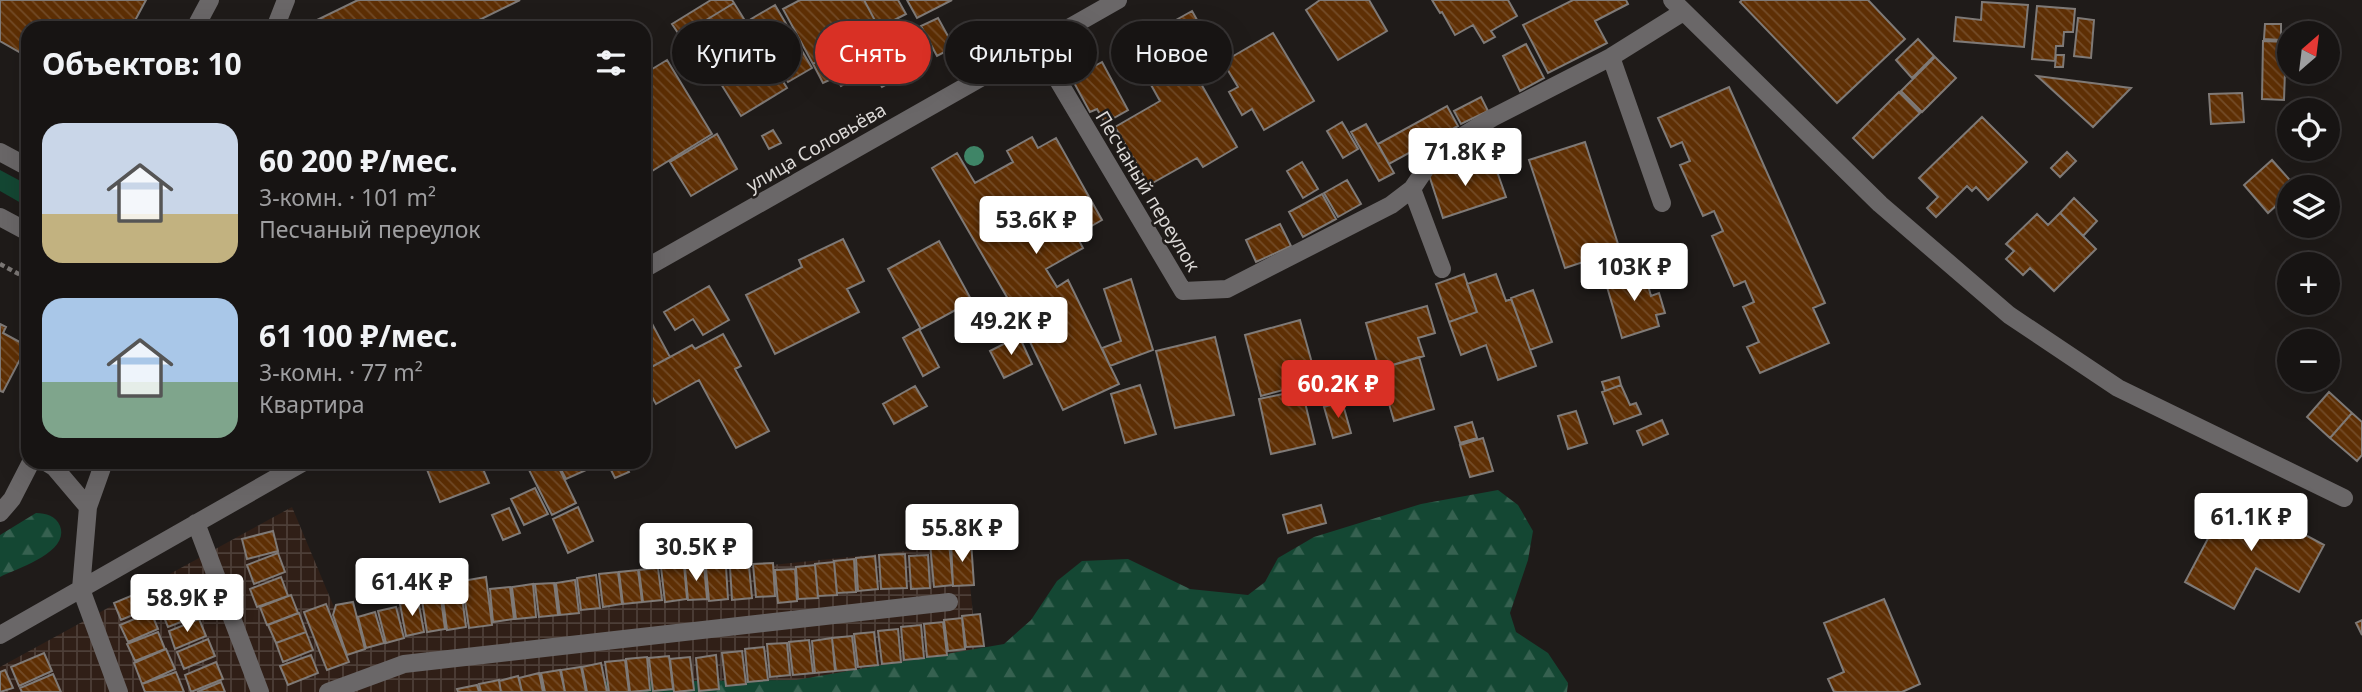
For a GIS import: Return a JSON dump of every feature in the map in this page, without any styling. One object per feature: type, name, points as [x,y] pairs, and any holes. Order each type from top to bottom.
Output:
[{"type":"street","points":[[199,21],[210,0]]},
{"type":"street","points":[[278,21],[286,0]]},
{"type":"street","name":"улица Соловьёва","points":[[1080,21],[1118,0]]},
{"type":"street","points":[[1678,6],[1880,204],[2009,315],[2119,388],[2344,498]]},
{"type":"street","name":"Песчаный переулок","points":[[1060,84],[1183,291],[1227,289],[1391,205],[1412,189],[1437,152],[1492,118],[1611,57],[1678,6]]},
{"type":"street","points":[[1611,57],[1662,204]]},
{"type":"street","name":"улица Соловьёва","points":[[651,265],[969,84]]},
{"type":"street","points":[[0,152],[21,163]]},
{"type":"street","points":[[1412,189],[1442,269]]},
{"type":"street","points":[[0,217],[21,228]]},
{"type":"street","points":[[0,513],[12,499],[27,469]]},
{"type":"street","points":[[56,469],[88,507]]},
{"type":"street","points":[[102,469],[88,507],[81,589],[119,692]]},
{"type":"street","points":[[0,635],[292,469]]},
{"type":"street","points":[[196,523],[260,692]]},
{"type":"street","points":[[327,692],[404,664],[949,602]]},
{"type":"path","points":[[0,264],[21,275]]},
{"type":"shaded area","points":[[292,507],[339,619],[433,600],[966,545],[978,664],[774,692],[0,692],[0,667]]},
{"type":"green space","points":[[0,170],[21,181],[21,203],[0,191]]},
{"type":"green space","points":[[1498,490],[1518,505],[1533,531],[1528,560],[1510,613],[1516,632],[1548,653],[1568,683],[1567,692],[532,692],[592,682],[796,680],[1004,644],[1031,620],[1057,581],[1082,561],[1128,559],[1190,589],[1248,595],[1265,582],[1278,558],[1314,537],[1421,504]]},
{"type":"green space","points":[[36,513],[56,520],[61,535],[57,544],[30,564],[0,577],[0,535]]},
{"type":"building","points":[[0,0],[146,0],[135,21],[21,21],[21,53],[0,41]]},
{"type":"building","points":[[358,0],[520,0],[477,21],[317,20]]},
{"type":"building","points":[[711,0],[732,0],[734,3],[705,21],[677,21]]},
{"type":"building","points":[[800,0],[864,0],[875,21],[815,21],[813,64],[801,42],[801,21],[790,21],[783,9]]},
{"type":"building","points":[[864,0],[898,0],[906,14],[892,21],[875,21]]},
{"type":"building","points":[[907,0],[952,0],[917,18]]},
{"type":"building","points":[[1320,0],[1369,0],[1387,31],[1338,60],[1306,10]]},
{"type":"building","points":[[1432,0],[1508,0],[1517,16],[1491,31],[1495,37],[1484,43],[1473,25],[1455,35]]},
{"type":"building","points":[[1573,0],[1626,0],[1628,4],[1595,21],[1607,43],[1548,73],[1523,25]]},
{"type":"building","points":[[1868,0],[1905,39],[1837,103],[1740,2]]},
{"type":"building","points":[[1982,2],[2028,5],[2024,47],[1954,41],[1956,17],[1981,20]]},
{"type":"building","points":[[734,3],[745,21],[704,21]]},
{"type":"building","points":[[775,5],[784,21],[752,21],[751,19]]},
{"type":"building","points":[[2037,6],[2075,9],[2073,32],[2064,32],[2063,46],[2056,46],[2055,61],[2032,59]]},
{"type":"building","points":[[1192,11],[1198,21],[1174,21]]},
{"type":"building","points":[[938,18],[945,31],[945,52],[937,56],[931,45],[931,21]]},
{"type":"building","points":[[2078,18],[2094,20],[2091,58],[2074,56]]},
{"type":"building","points":[[2265,24],[2277,24],[2277,40],[2264,39]]},
{"type":"building","points":[[1273,33],[1314,101],[1264,130],[1252,109],[1242,115],[1229,92],[1238,87],[1232,77],[1232,57]]},
{"type":"building","points":[[1918,39],[1934,56],[1912,78],[1896,60]]},
{"type":"building","points":[[2263,41],[2277,42],[2277,84],[2285,84],[2284,98],[2262,99]]},
{"type":"building","points":[[1526,44],[1544,78],[1520,91],[1503,56]]},
{"type":"building","points":[[801,49],[812,68],[801,74]]},
{"type":"building","points":[[2056,55],[2064,55],[2063,67],[2055,67]]},
{"type":"building","points":[[1935,57],[1956,78],[1922,112],[1901,91]]},
{"type":"building","points":[[667,60],[672,68],[672,84],[682,84],[712,134],[651,172],[651,70]]},
{"type":"building","points":[[1102,62],[1111,84],[1114,84],[1128,110],[1105,123],[1097,109],[1090,112],[1075,84],[1097,84],[1097,65]]},
{"type":"building","points":[[2037,76],[2131,88],[2093,127]]},
{"type":"building","points":[[721,84],[785,84],[787,88],[741,116]]},
{"type":"building","points":[[1151,84],[1201,84],[1237,147],[1203,167],[1197,158],[1149,185],[1115,127],[1160,101]]},
{"type":"building","points":[[1729,87],[1825,303],[1813,308],[1829,343],[1760,373],[1747,347],[1759,342],[1743,307],[1754,302],[1745,281],[1734,286],[1712,236],[1723,231],[1714,211],[1703,216],[1680,165],[1690,161],[1682,142],[1671,147],[1658,118]]},
{"type":"building","points":[[1899,92],[1920,113],[1873,158],[1853,138]]},
{"type":"building","points":[[2242,93],[2244,122],[2211,124],[2209,94]]},
{"type":"building","points":[[1481,97],[1488,111],[1461,124],[1454,111]]},
{"type":"building","points":[[1447,106],[1458,126],[1389,164],[1378,144]]},
{"type":"building","points":[[1982,117],[2027,162],[1988,200],[1976,187],[1972,191],[1967,186],[1936,217],[1927,208],[1938,197],[1919,178]]},
{"type":"building","points":[[1342,122],[1358,149],[1343,158],[1327,131]]},
{"type":"building","points":[[1366,124],[1394,173],[1379,181],[1351,132]]},
{"type":"building","points":[[773,130],[781,143],[769,149],[762,136]]},
{"type":"building","points":[[717,134],[737,169],[691,196],[670,162]]},
{"type":"building","points":[[1032,137],[1038,148],[1056,138],[1102,220],[1076,235],[1083,248],[1046,269],[1057,287],[1068,280],[1119,384],[1063,410],[1015,311],[932,168],[957,153],[975,183],[1013,162],[1007,151]]},
{"type":"building","points":[[1585,142],[1620,250],[1565,268],[1529,160]]},
{"type":"building","points":[[2067,152],[2076,161],[2060,177],[2051,168]]},
{"type":"building","points":[[2272,160],[2285,175],[2277,175],[2277,205],[2268,213],[2244,185]]},
{"type":"building","points":[[1302,162],[1318,189],[1303,198],[1287,171]]},
{"type":"building","points":[[1459,162],[1463,173],[1494,163],[1506,197],[1443,218],[1428,172]]},
{"type":"building","points":[[1347,180],[1361,204],[1338,217],[1324,193]]},
{"type":"building","points":[[1322,194],[1336,219],[1303,237],[1289,212]]},
{"type":"building","points":[[2074,198],[2097,221],[2083,236],[2060,213]]},
{"type":"building","points":[[2060,213],[2096,249],[2054,291],[2030,268],[2023,275],[2006,259],[2014,251],[2006,244],[2037,214],[2048,225]]},
{"type":"building","points":[[1280,224],[1291,246],[1256,262],[1246,240]]},
{"type":"building","points":[[843,239],[864,281],[847,289],[859,312],[775,354],[746,295],[802,267],[799,260]]},
{"type":"building","points":[[939,241],[972,301],[921,329],[888,269]]},
{"type":"building","points":[[1643,268],[1651,296],[1659,293],[1665,313],[1656,315],[1659,326],[1622,338],[1605,280]]},
{"type":"building","points":[[1464,274],[1477,312],[1449,322],[1436,284]]},
{"type":"building","points":[[1496,274],[1506,301],[1511,299],[1536,366],[1498,380],[1486,345],[1461,355],[1449,322],[1477,312],[1467,284]]},
{"type":"building","points":[[1131,279],[1153,350],[1110,366],[1102,348],[1121,341],[1104,289]]},
{"type":"building","points":[[709,286],[729,320],[703,335],[693,319],[675,330],[664,312]]},
{"type":"building","points":[[1533,290],[1552,342],[1530,350],[1511,298]]},
{"type":"building","points":[[1427,306],[1435,333],[1418,338],[1424,356],[1379,369],[1366,323]]},
{"type":"building","points":[[1300,320],[1317,381],[1261,396],[1245,335]]},
{"type":"building","points":[[651,322],[670,357],[651,367]]},
{"type":"building","points":[[0,324],[6,327],[3,333],[21,343],[21,358],[3,392],[0,391]]},
{"type":"building","points":[[919,329],[939,367],[923,376],[903,338]]},
{"type":"building","points":[[723,334],[741,366],[735,369],[769,431],[736,448],[699,380],[656,404],[651,395],[651,367],[692,345],[695,349]]},
{"type":"building","points":[[1019,336],[1032,364],[1004,378],[990,351]]},
{"type":"building","points":[[1215,337],[1234,415],[1175,428],[1156,351]]},
{"type":"building","points":[[1419,357],[1434,409],[1394,421],[1379,369]]},
{"type":"building","points":[[1619,377],[1621,385],[1605,391],[1602,382]]},
{"type":"building","points":[[1140,385],[1156,434],[1125,443],[1111,394]]},
{"type":"building","points":[[1621,385],[1630,405],[1636,403],[1641,414],[1614,424],[1602,392]]},
{"type":"building","points":[[915,386],[927,406],[894,424],[883,404]]},
{"type":"building","points":[[1302,390],[1315,444],[1271,454],[1259,399]]},
{"type":"building","points":[[2329,392],[2352,413],[2330,438],[2307,417]]},
{"type":"building","points":[[1342,401],[1351,433],[1333,438],[1324,407]]},
{"type":"building","points":[[1576,411],[1587,443],[1568,449],[1558,416]]},
{"type":"building","points":[[2352,413],[2362,422],[2362,455],[2357,461],[2330,438]]},
{"type":"building","points":[[1662,420],[1668,434],[1643,445],[1637,431]]},
{"type":"building","points":[[1472,422],[1477,438],[1460,443],[1455,427]]},
{"type":"building","points":[[1483,438],[1493,471],[1470,477],[1460,445]]},
{"type":"building","points":[[427,469],[483,469],[489,483],[440,502]]},
{"type":"building","points":[[529,469],[559,469],[576,503],[552,515]]},
{"type":"building","points":[[561,469],[588,469],[566,479]]},
{"type":"building","points":[[610,469],[628,469],[629,472],[615,478]]},
{"type":"building","points":[[535,488],[548,514],[524,525],[511,499]]},
{"type":"building","points":[[2231,495],[2324,545],[2299,592],[2256,568],[2234,609],[2185,582]]},
{"type":"building","points":[[1321,505],[1326,523],[1288,533],[1283,515]]},
{"type":"building","points":[[578,507],[593,541],[568,553],[553,519]]},
{"type":"building","points":[[509,508],[520,533],[503,540],[492,515]]},
{"type":"building","points":[[273,531],[278,551],[247,559],[242,539]]},
{"type":"building","points":[[971,541],[974,585],[953,586],[951,542]]},
{"type":"building","points":[[949,542],[953,585],[934,587],[930,543]]},
{"type":"building","points":[[278,553],[285,572],[254,584],[247,565]]},
{"type":"building","points":[[905,554],[907,588],[881,589],[879,555]]},
{"type":"building","points":[[928,555],[930,588],[911,589],[909,556]]},
{"type":"building","points":[[875,556],[878,589],[858,591],[856,558]]},
{"type":"building","points":[[854,559],[856,592],[837,593],[834,561]]},
{"type":"building","points":[[834,562],[837,595],[818,596],[815,564]]},
{"type":"building","points":[[773,563],[775,596],[756,597],[753,564]]},
{"type":"building","points":[[684,565],[687,599],[665,602],[661,567]]},
{"type":"building","points":[[815,565],[818,598],[798,599],[796,567]]},
{"type":"building","points":[[704,566],[707,599],[688,600],[685,568]]},
{"type":"building","points":[[749,566],[752,598],[732,600],[730,567]]},
{"type":"building","points":[[726,567],[728,599],[709,601],[706,568]]},
{"type":"building","points":[[658,568],[662,600],[643,602],[639,570]]},
{"type":"building","points":[[795,569],[797,601],[778,603],[775,570]]},
{"type":"building","points":[[638,570],[642,602],[623,604],[619,572]]},
{"type":"building","points":[[618,572],[622,604],[603,607],[599,574]]},
{"type":"building","points":[[596,575],[600,608],[581,610],[577,578]]},
{"type":"building","points":[[187,576],[194,593],[163,605],[156,588]]},
{"type":"building","points":[[281,577],[288,596],[257,607],[250,589]]},
{"type":"building","points":[[486,577],[492,625],[469,628],[462,581]]},
{"type":"building","points":[[575,580],[579,613],[560,615],[556,583]]},
{"type":"building","points":[[554,583],[558,615],[539,617],[535,584]]},
{"type":"building","points":[[533,584],[536,617],[516,619],[512,587]]},
{"type":"building","points":[[510,587],[514,619],[493,622],[490,589]]},
{"type":"building","points":[[461,589],[466,627],[447,630],[442,592]]},
{"type":"building","points":[[145,590],[152,607],[121,620],[114,603]]},
{"type":"building","points":[[440,591],[445,629],[427,632],[421,594]]},
{"type":"building","points":[[291,595],[298,613],[267,625],[260,607]]},
{"type":"building","points":[[192,598],[199,615],[168,627],[161,610]]},
{"type":"building","points":[[1884,599],[1920,684],[1902,692],[1834,692],[1828,679],[1844,672],[1824,623]]},
{"type":"building","points":[[418,600],[424,632],[406,636],[400,604]]},
{"type":"building","points":[[353,602],[365,649],[347,655],[333,615],[336,605]]},
{"type":"building","points":[[326,604],[349,662],[327,670],[304,612]]},
{"type":"building","points":[[396,607],[404,638],[386,643],[378,611]]},
{"type":"building","points":[[151,612],[158,629],[128,642],[120,625]]},
{"type":"building","points":[[375,612],[384,643],[366,648],[358,617]]},
{"type":"building","points":[[299,613],[306,632],[276,643],[268,625]]},
{"type":"building","points":[[980,614],[984,646],[966,647],[962,616]]},
{"type":"building","points":[[962,618],[965,649],[948,651],[944,620]]},
{"type":"building","points":[[199,619],[206,636],[175,649],[169,631]]},
{"type":"building","points":[[2362,620],[2362,635],[2356,623]]},
{"type":"building","points":[[943,622],[947,655],[927,657],[924,624]]},
{"type":"building","points":[[921,625],[924,658],[904,660],[901,627]]},
{"type":"building","points":[[898,629],[901,662],[882,664],[878,631]]},
{"type":"building","points":[[158,632],[165,649],[135,661],[127,644]]},
{"type":"building","points":[[306,632],[313,650],[283,662],[276,643]]},
{"type":"building","points":[[874,632],[878,665],[858,667],[854,634]]},
{"type":"building","points":[[852,636],[856,669],[836,671],[832,638]]},
{"type":"building","points":[[832,638],[835,671],[815,673],[812,641]]},
{"type":"building","points":[[208,639],[215,656],[184,669],[177,652]]},
{"type":"building","points":[[809,640],[813,673],[793,675],[789,642]]},
{"type":"building","points":[[787,643],[790,675],[770,677],[767,644]]},
{"type":"building","points":[[764,647],[768,680],[748,682],[745,649]]},
{"type":"building","points":[[166,649],[175,669],[142,684],[134,663]]},
{"type":"building","points":[[742,651],[746,684],[726,686],[722,653]]},
{"type":"building","points":[[44,653],[52,671],[19,686],[11,667]]},
{"type":"building","points":[[311,655],[318,673],[288,685],[280,666]]},
{"type":"building","points":[[716,655],[719,689],[699,691],[696,658]]},
{"type":"building","points":[[669,656],[673,689],[653,691],[649,658]]},
{"type":"building","points":[[647,657],[650,690],[630,692],[626,659]]},
{"type":"building","points":[[690,657],[694,690],[674,692],[670,659]]},
{"type":"building","points":[[625,660],[629,692],[609,692],[605,662]]},
{"type":"building","points":[[216,662],[223,679],[191,692],[185,675]]},
{"type":"building","points":[[601,663],[607,692],[587,692],[582,667]]},
{"type":"building","points":[[581,667],[586,692],[565,692],[561,670]]},
{"type":"building","points":[[5,670],[13,688],[0,692],[0,672]]},
{"type":"building","points":[[560,670],[565,692],[545,692],[541,673]]},
{"type":"building","points":[[176,672],[184,692],[145,692],[142,684]]},
{"type":"building","points":[[539,673],[543,692],[522,692],[519,678]]},
{"type":"building","points":[[53,674],[61,692],[22,692],[20,688]]},
{"type":"building","points":[[518,676],[522,692],[501,692],[499,681]]},
{"type":"building","points":[[499,680],[501,692],[481,692],[479,684]]},
{"type":"building","points":[[221,682],[225,692],[197,692]]},
{"type":"building","points":[[477,685],[479,692],[458,692],[457,689]]}]
